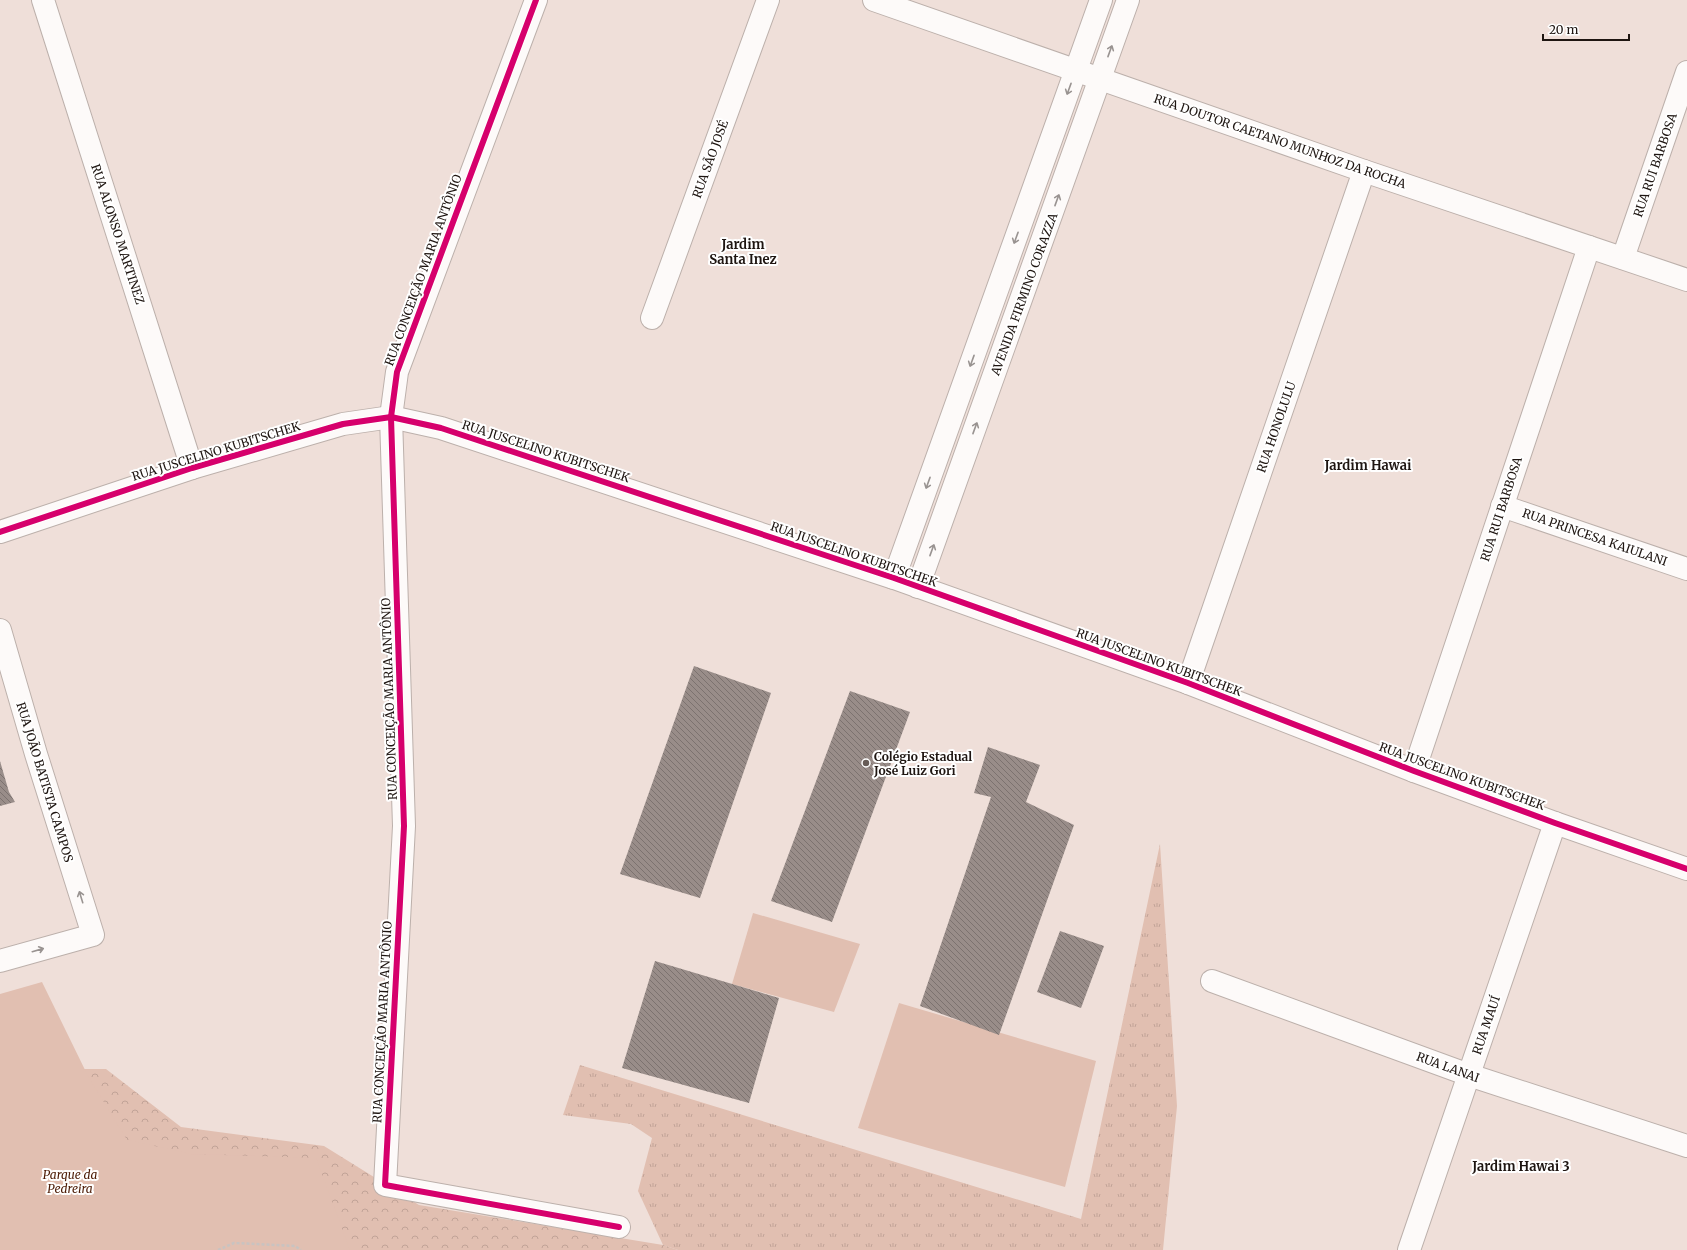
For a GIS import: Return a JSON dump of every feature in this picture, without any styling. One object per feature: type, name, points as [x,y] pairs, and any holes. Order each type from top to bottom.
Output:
[{"type":"street","name":"RUA ALONSO MARTINEZ","points":[[43,0],[192,468]]},
{"type":"street","name":"RUA CONCEIÇÃO MARIA ANTÔNIO","points":[[536,0],[396,372],[391,417],[404,826],[385,1185],[619,1227]]},
{"type":"street","name":"RUA SÃO JOSÉ","points":[[652,318],[768,0]]},
{"type":"street","name":"RUA DOUTOR CAETANO MUNHOZ DA ROCHA","points":[[874,0],[1076,69],[1364,171],[1687,280]]},
{"type":"street","points":[[894,578],[1101,0]]},
{"type":"street","name":"AVENIDA FIRMINO CORAZZA","points":[[918,587],[1128,0]]},
{"type":"street","name":"RUA RUI BARBOSA","points":[[1623,258],[1687,72]]},
{"type":"street","name":"RUA HONOLULU","points":[[1188,683],[1364,171]]},
{"type":"street","name":"RUA RUI BARBOSA","points":[[1414,771],[1589,247]]},
{"type":"street","name":"RUA JUSCELINO KUBITSCHEK","points":[[0,532],[192,468],[343,424],[391,417],[441,428],[894,578],[1188,683],[1414,771],[1555,823],[1687,869]]},
{"type":"street","name":"RUA PRINCESA KAIULANI","points":[[1502,506],[1687,569]]},
{"type":"street","name":"RUA JOÃO BATISTA CAMPOS","points":[[0,630],[6,673],[92,935],[0,961]]},
{"type":"street","name":"RUA MAUÍ","points":[[1409,1250],[1555,823]]},
{"type":"street","name":"RUA LANAI","points":[[1212,981],[1468,1075],[1687,1146]]},
{"type":"path","points":[[218,1250],[234,1243],[295,1246],[301,1250]]},
{"type":"green space","points":[[1160,844],[1177,1106],[1163,1250],[678,1250],[663,1245],[638,1191],[652,1138],[631,1124],[563,1115],[580,1065],[1081,1219]]},
{"type":"green space","points":[[753,913],[860,944],[834,1012],[732,984]]},
{"type":"green space","name":"Parque da Pedreira","points":[[42,982],[88,1076],[127,1140],[191,1154],[316,1158],[350,1250],[0,1250],[0,994]]},
{"type":"green space","points":[[899,1003],[1096,1061],[1065,1187],[858,1128]]},
{"type":"green space","name":"Parque da Pedreira","points":[[0,1042],[45,1069],[106,1069],[181,1127],[324,1146],[419,1205],[663,1245],[678,1250],[0,1250]]},
{"type":"building","points":[[694,666],[771,693],[700,898],[620,874]]},
{"type":"building","points":[[850,691],[910,712],[832,922],[771,901]]},
{"type":"building","points":[[988,747],[1040,765],[1026,802],[1074,825],[999,1035],[920,1006],[991,797],[974,793]]},
{"type":"building","points":[[0,761],[9,792],[15,802],[0,806]]},
{"type":"building","points":[[1060,931],[1104,946],[1081,1008],[1037,992]]},
{"type":"building","points":[[655,961],[779,998],[749,1103],[622,1068]]},
{"type":"cycle path","points":[[536,0],[397,372],[391,417],[404,826],[385,1185],[619,1227]]},
{"type":"cycle path","points":[[0,532],[192,468],[343,424],[391,417],[441,428],[894,578],[1188,683],[1414,771],[1555,823],[1687,869]]},
{"type":"place","name":"Colégio Estadual José Luiz Gori","points":[[866,763]]},
{"type":"district","name":"Jardim Santa Inez","points":[[743,252]]},
{"type":"district","name":"Jardim Hawai","points":[[1368,465]]},
{"type":"district","name":"Jardim Hawai 3","points":[[1521,1166]]}]
